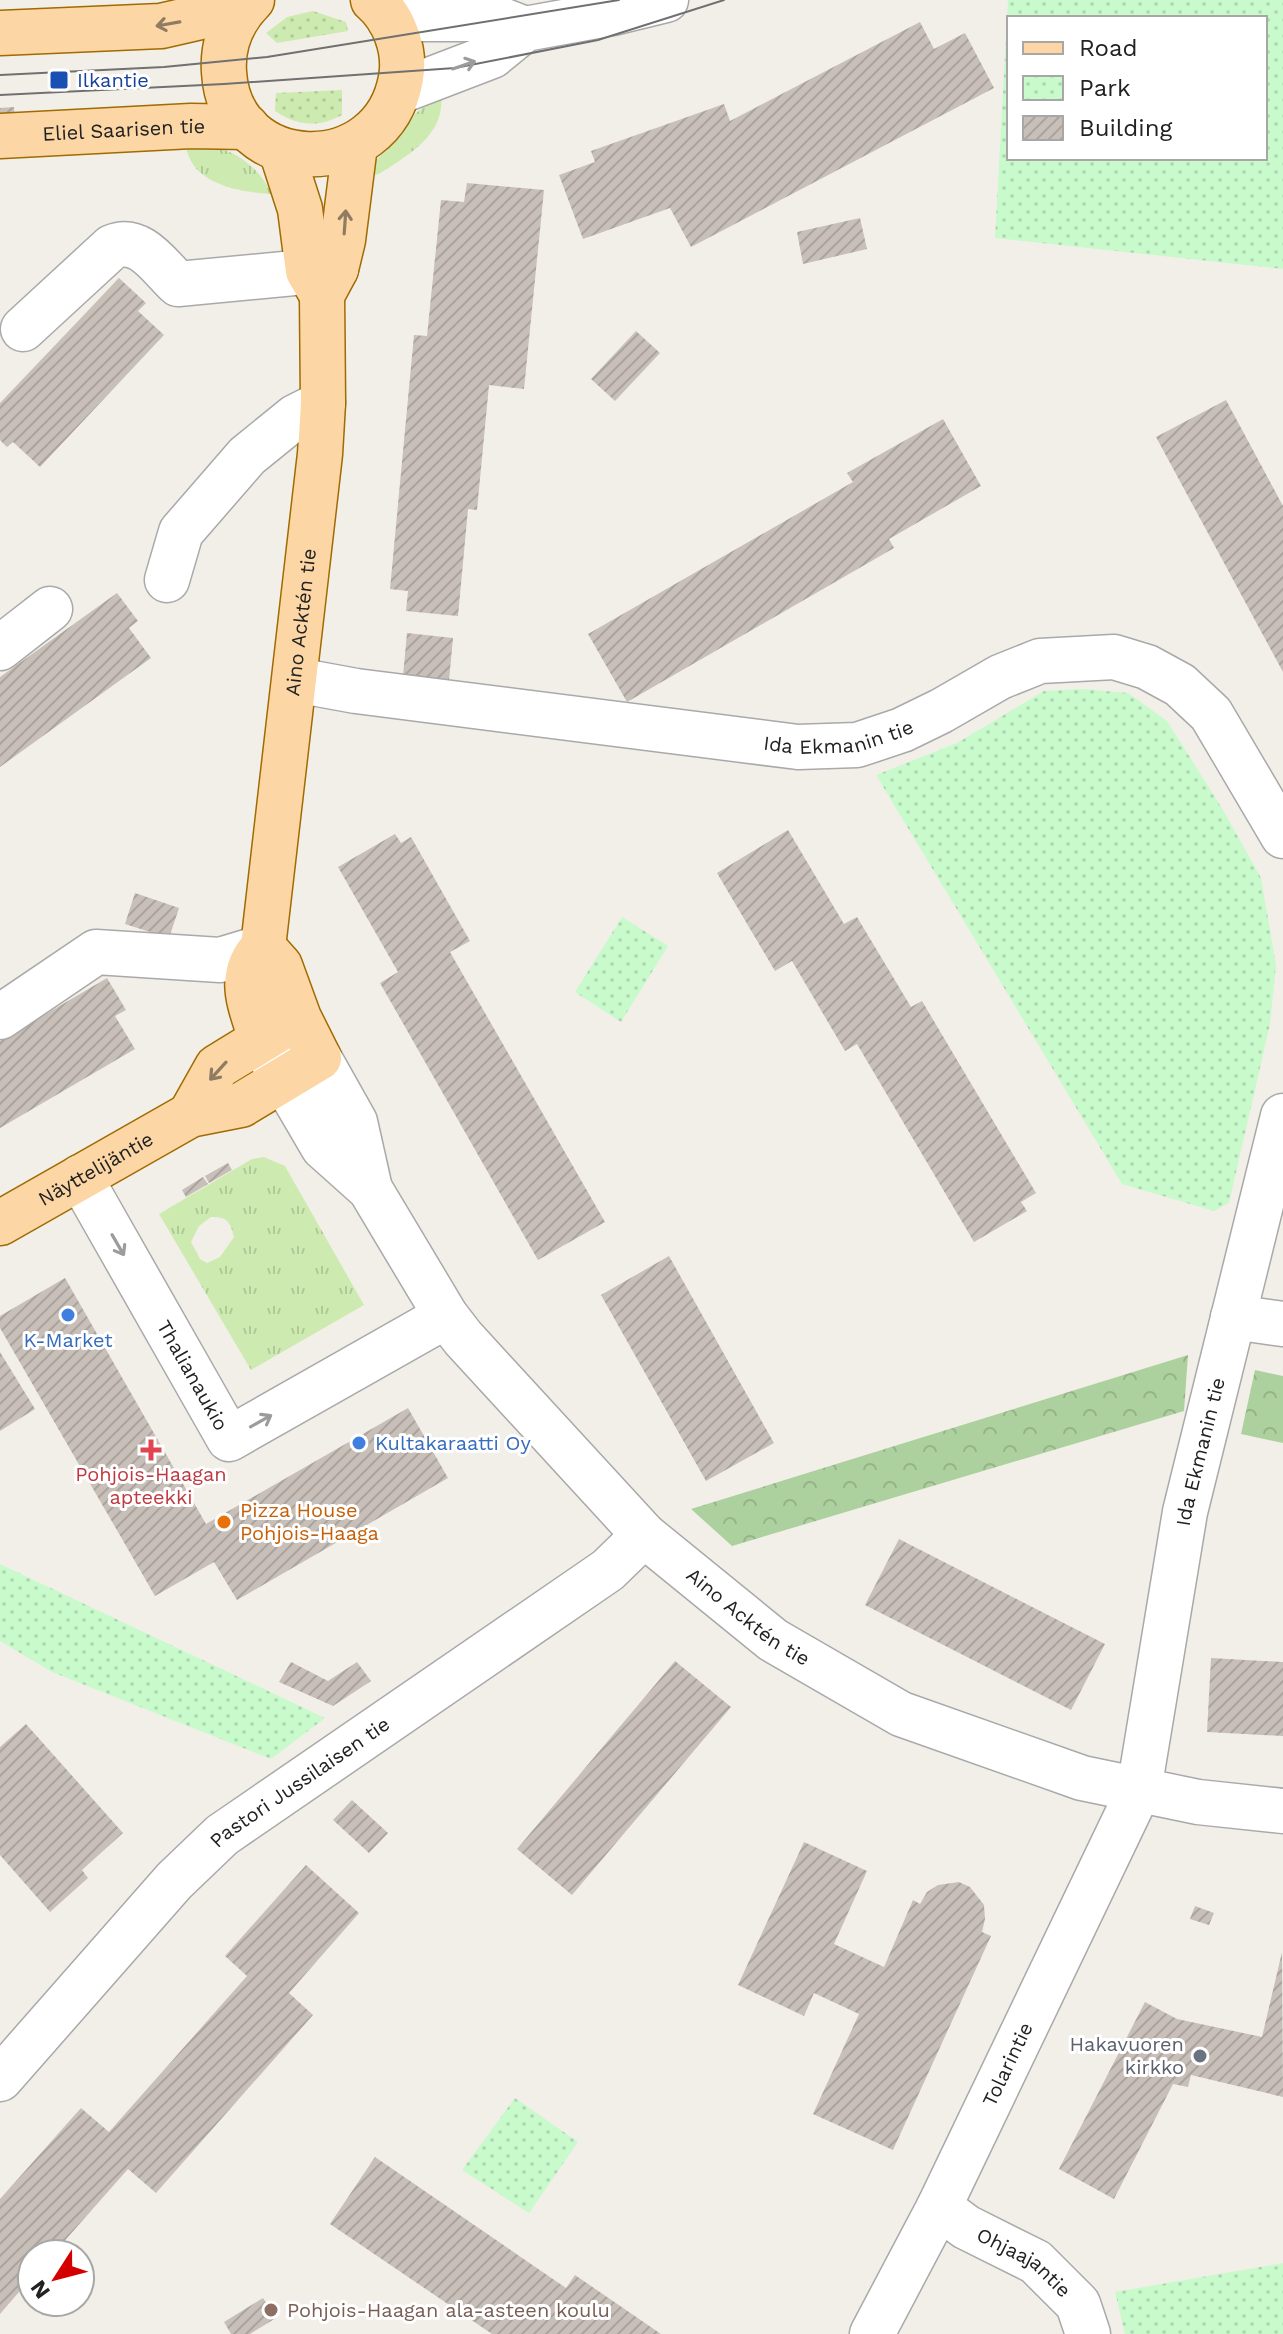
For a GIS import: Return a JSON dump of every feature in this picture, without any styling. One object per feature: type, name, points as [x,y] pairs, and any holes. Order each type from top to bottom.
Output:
[{"type":"main road","points":[[0,33],[161,26],[248,4]]},
{"type":"main road","name":"Aino Acktén tie","points":[[248,4],[229,33],[223,62],[224,84],[229,99],[264,138],[300,209],[322,279],[323,403],[296,680],[263,947],[250,963],[247,978],[261,1040]]},
{"type":"main road","points":[[355,145],[374,132],[389,114],[398,92],[402,54],[381,9]]},
{"type":"main road","name":"Eliel Saarisen tie","points":[[0,136],[191,126],[264,138],[298,155],[318,155],[355,145]]},
{"type":"main road","name":"Aino Acktén tie","points":[[322,279],[343,240],[355,145]]},
{"type":"main road","name":"Aino Acktén tie","points":[[263,947],[280,966],[299,1018],[319,1058]]},
{"type":"main road","points":[[190,1115],[217,1067],[299,1018]]},
{"type":"main road","name":"Näyttelijäntie","points":[[0,1223],[190,1115],[241,1105],[319,1058]]},
{"type":"street","points":[[398,92],[492,56],[525,29],[666,0]]},
{"type":"street","points":[[381,9],[502,20],[525,29]]},
{"type":"street","points":[[23,329],[112,247],[123,242],[137,245],[178,284],[322,279]]},
{"type":"street","points":[[167,580],[181,532],[247,456],[295,417],[323,403]]},
{"type":"street","points":[[0,648],[50,609]]},
{"type":"street","name":"Ida Ekmanin tie","points":[[296,680],[356,691],[798,747],[857,745],[902,730],[1000,677],[1040,661],[1114,657],[1147,667],[1180,685],[1211,714],[1283,836]]},
{"type":"street","points":[[0,1017],[96,952],[220,960],[263,947]]},
{"type":"street","name":"Aino Acktén tie","points":[[261,1040],[323,1147],[370,1189],[446,1316],[489,1368],[644,1535],[773,1640],[901,1714],[1082,1778],[1198,1802],[1283,1811]]},
{"type":"street","name":"Aino Acktén tie","points":[[319,1058],[355,1122],[370,1189]]},
{"type":"street","name":"Ida Ekmanin tie","points":[[1139,1790],[1185,1512],[1283,1116]]},
{"type":"street","name":"Thalianaukio","points":[[80,1177],[229,1439],[446,1316]]},
{"type":"street","points":[[1233,1317],[1283,1324]]},
{"type":"street","name":"Pastori Jussilaisen tie","points":[[0,2079],[174,1881],[222,1835],[608,1570],[644,1535]]},
{"type":"street","name":"Tolarintie","points":[[872,2334],[939,2207],[1139,1790]]},
{"type":"street","name":"Ohjaajantie","points":[[939,2207],[966,2227],[1036,2262],[1078,2304],[1088,2334]]},
{"type":"green space","points":[[1008,0],[1283,0],[1283,269],[995,238],[1007,18],[1007,160],[1267,160],[1267,16],[1007,16]]},
{"type":"green space","points":[[313,11],[346,22],[348,31],[277,43],[266,33],[287,17]]},
{"type":"green space","points":[[342,90],[342,115],[325,122],[308,124],[275,111],[276,93]]},
{"type":"green space","points":[[441,94],[438,121],[423,142],[390,167],[371,176],[371,165],[396,141],[416,113]]},
{"type":"green space","points":[[185,142],[212,146],[236,155],[256,171],[272,194],[238,190],[205,177],[191,161]]},
{"type":"green space","points":[[1083,689],[1128,693],[1167,721],[1261,878],[1276,965],[1270,1024],[1229,1203],[1214,1211],[1122,1184],[876,775],[957,743],[1044,691]]},
{"type":"green space","points":[[622,917],[668,946],[621,1022],[575,992]]},
{"type":"green space","points":[[264,1157],[285,1166],[364,1305],[251,1370],[159,1214],[252,1159]],"holes":[[[216,1217],[227,1221],[234,1237],[220,1257],[207,1263],[200,1259],[191,1242],[199,1226]]]},
{"type":"green space","points":[[1188,1355],[1184,1411],[732,1546],[691,1509]]},
{"type":"green space","points":[[1255,1370],[1283,1376],[1283,1443],[1241,1434]]},
{"type":"green space","points":[[0,1564],[325,1718],[271,1759],[52,1672],[0,1641]]},
{"type":"green space","points":[[515,2098],[578,2142],[529,2213],[462,2170]]},
{"type":"green space","points":[[1283,2263],[1283,2334],[1125,2334],[1115,2292]]},
{"type":"building","points":[[920,22],[934,49],[965,33],[994,88],[691,247],[670,208],[583,239],[559,175],[595,162],[591,151],[724,104],[730,121]]},
{"type":"building","points":[[14,107],[15,121],[0,121],[0,108]]},
{"type":"building","points":[[467,183],[544,190],[524,389],[489,385],[477,510],[468,509],[458,616],[406,611],[408,591],[390,589],[414,335],[427,336],[441,200],[464,202]]},
{"type":"building","points":[[860,218],[867,249],[803,264],[797,232]]},
{"type":"building","points":[[119,278],[146,303],[138,311],[164,335],[40,467],[13,442],[7,447],[0,440],[0,403]]},
{"type":"building","points":[[636,331],[660,353],[615,401],[591,379]]},
{"type":"building","points":[[1226,400],[1283,506],[1283,672],[1156,437]]},
{"type":"building","points":[[943,419],[981,486],[889,539],[894,548],[627,702],[588,634],[853,482],[847,473]]},
{"type":"building","points":[[117,593],[138,621],[129,628],[151,658],[0,767],[0,677]]},
{"type":"building","points":[[407,633],[453,638],[449,680],[403,676]]},
{"type":"building","points":[[788,830],[844,924],[857,917],[911,1007],[922,1001],[1036,1193],[1021,1202],[1027,1211],[974,1242],[857,1044],[845,1051],[792,961],[775,971],[717,873]]},
{"type":"building","points":[[395,834],[401,843],[411,837],[470,941],[450,952],[605,1222],[538,1260],[380,983],[398,972],[338,867]]},
{"type":"building","points":[[135,893],[179,908],[169,938],[125,924]]},
{"type":"building","points":[[107,978],[126,1010],[115,1016],[135,1049],[0,1128],[0,1041]]},
{"type":"building","points":[[228,1163],[232,1170],[209,1183],[205,1176]]},
{"type":"building","points":[[203,1177],[208,1184],[186,1197],[182,1190]]},
{"type":"building","points":[[669,1256],[774,1443],[706,1481],[601,1295]]},
{"type":"building","points":[[65,1278],[206,1524],[408,1408],[448,1478],[237,1600],[214,1562],[155,1596],[0,1328],[0,1316]]},
{"type":"building","points":[[0,1352],[35,1409],[0,1431]]},
{"type":"building","points":[[899,1539],[1105,1644],[1071,1710],[865,1605]]},
{"type":"building","points":[[1211,1658],[1283,1662],[1283,1736],[1207,1732]]},
{"type":"building","points":[[675,1661],[731,1707],[572,1895],[517,1849]]},
{"type":"building","points":[[291,1662],[328,1681],[357,1662],[371,1681],[333,1706],[279,1682]]},
{"type":"building","points":[[26,1724],[123,1833],[82,1870],[88,1878],[50,1912],[0,1855],[0,1747]]},
{"type":"building","points":[[352,1800],[388,1833],[369,1853],[333,1820]]},
{"type":"building","points":[[804,1842],[867,1871],[834,1944],[884,1967],[913,1900],[920,1904],[927,1892],[938,1885],[959,1882],[970,1887],[984,1905],[982,1932],[991,1936],[893,2150],[813,2114],[859,2014],[814,1993],[804,2016],[738,1985]]},
{"type":"building","points":[[306,1865],[359,1913],[289,1993],[313,2015],[156,2193],[128,2169],[67,2238],[16,2238],[16,2296],[0,2314],[0,2199],[81,2108],[109,2132],[247,1976],[225,1956]]},
{"type":"building","points":[[1195,1906],[1214,1913],[1209,1925],[1190,1919]]},
{"type":"building","name":"Hakavuoren kirkko","points":[[1282,1952],[1283,2097],[1191,2075],[1188,2087],[1173,2084],[1114,2199],[1059,2169],[1145,2002],[1177,2019],[1262,2037]]},
{"type":"building","points":[[375,2157],[566,2288],[575,2275],[661,2334],[492,2334],[330,2224]]},
{"type":"building","points":[[263,2298],[276,2318],[250,2334],[231,2334],[224,2322]]},
{"type":"tram line","points":[[0,75],[164,67],[267,57],[619,0]]},
{"type":"tram line","points":[[0,95],[455,68],[598,40],[724,0]]},
{"type":"place","name":"Ilkantie","points":[[59,80]]},
{"type":"place","name":"K-Market","points":[[68,1315]]},
{"type":"place","name":"Kultakaraatti Oy","points":[[359,1443]]},
{"type":"place","name":"Pohjois-Haagan apteekki","points":[[151,1450]]},
{"type":"place","name":"Pizza House Pohjois-Haaga","points":[[224,1522]]},
{"type":"place","name":"Hakavuoren kirkko","points":[[1200,2056]]},
{"type":"place","name":"Pohjois-Haagan ala-asteen koulu","points":[[271,2310]]}]
